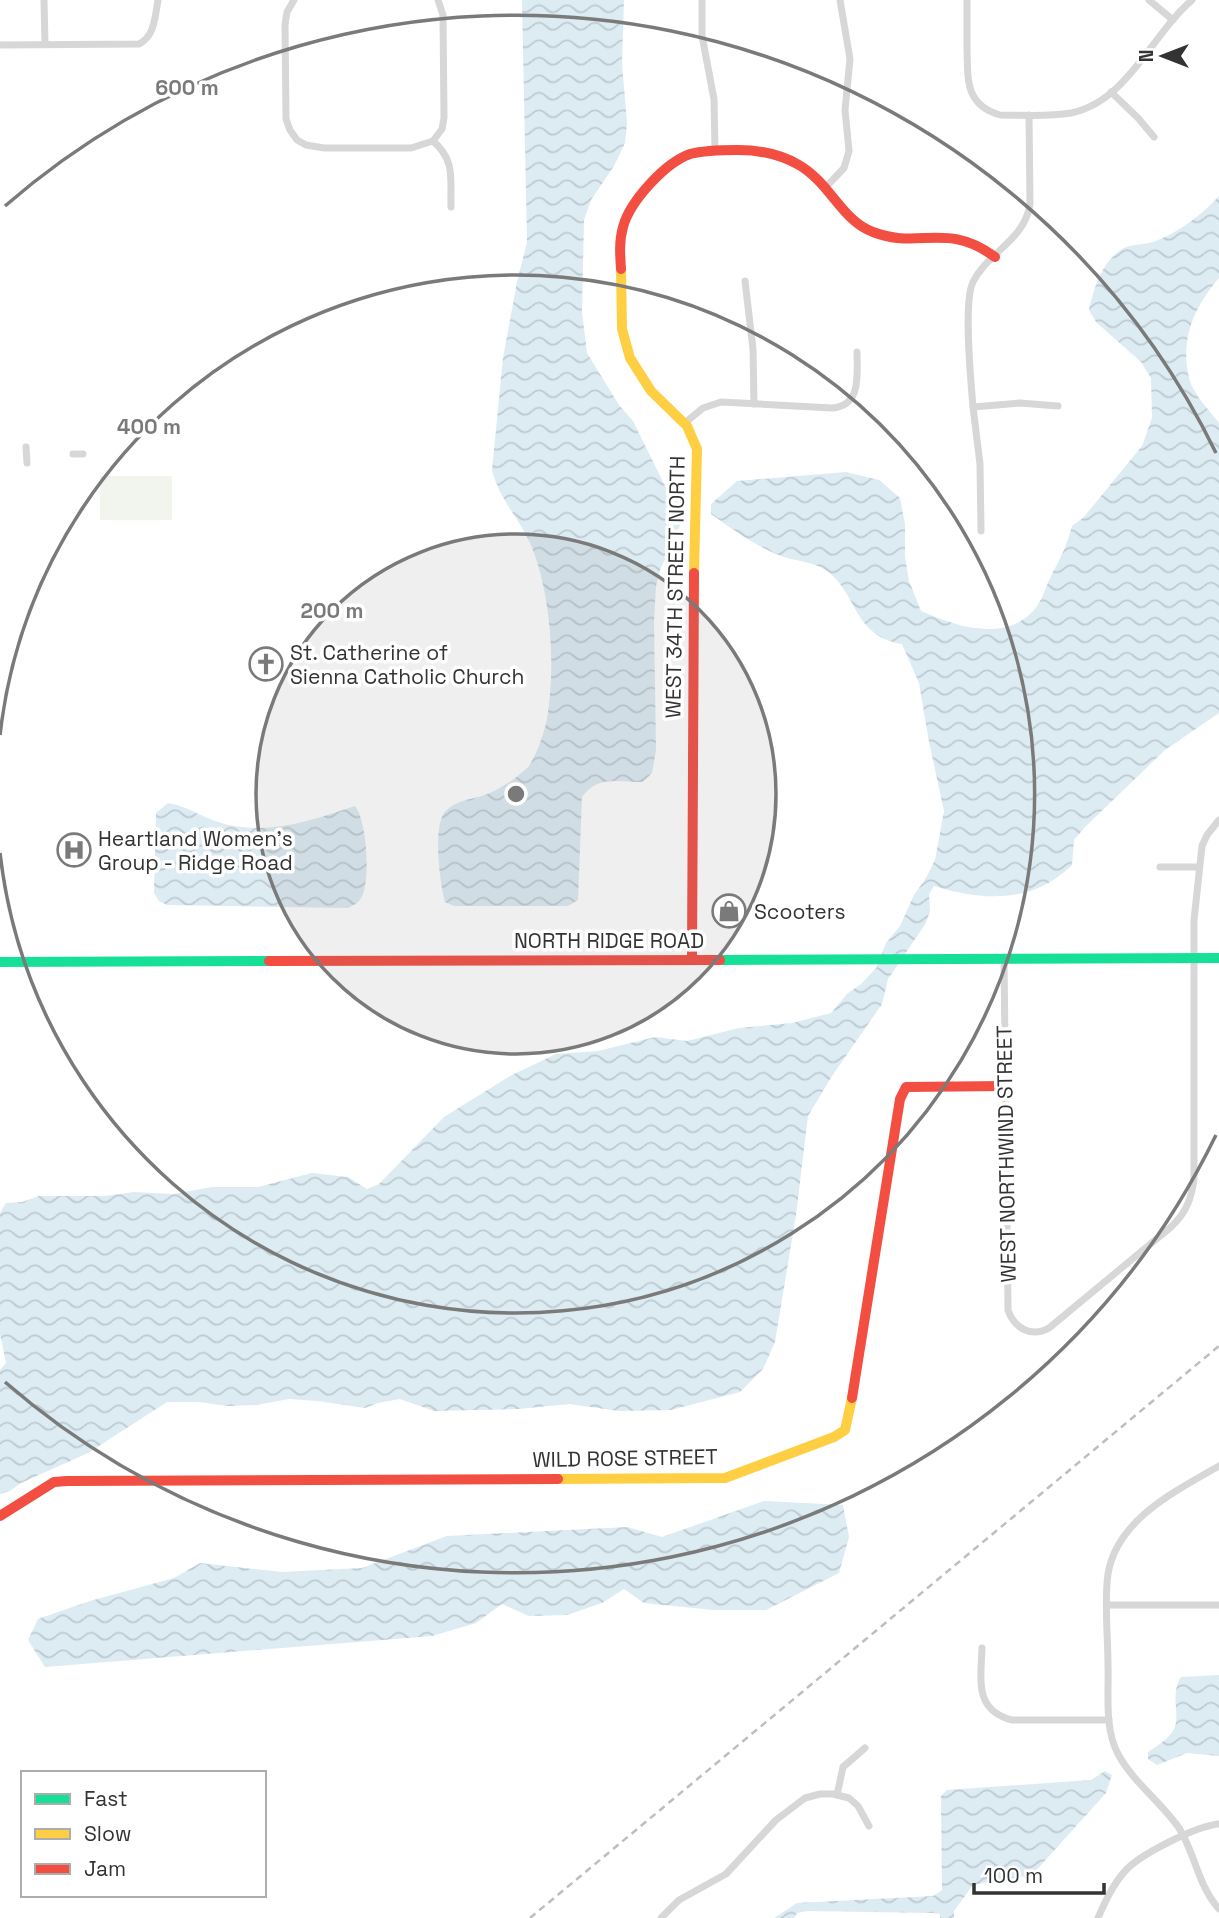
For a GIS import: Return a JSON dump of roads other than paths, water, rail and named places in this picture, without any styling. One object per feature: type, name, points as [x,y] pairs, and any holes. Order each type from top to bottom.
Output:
[{"type":"street","points":[[44,0],[44,44]]},
{"type":"street","points":[[0,45],[139,44],[150,34],[156,18],[158,0]]},
{"type":"street","points":[[294,0],[288,7],[286,18],[287,124],[297,140],[306,145],[324,148],[411,148],[432,141],[442,129],[443,15],[438,0]]},
{"type":"street","points":[[702,0],[702,36],[714,99],[715,150]]},
{"type":"street","points":[[826,187],[844,168],[849,151],[845,110],[850,58],[840,0]]},
{"type":"street","points":[[967,0],[968,78],[972,94],[977,103],[1000,115],[1055,115],[1080,110],[1101,100],[1111,93],[1192,0]]},
{"type":"street","points":[[1149,0],[1173,20]]},
{"type":"street","points":[[1111,93],[1154,137]]},
{"type":"street","points":[[981,531],[969,298],[974,281],[1019,233],[1028,216],[1030,115]]},
{"type":"street","points":[[432,141],[446,153],[449,161],[451,207]]},
{"type":"street","name":"WEST 34TH STREET NORTH","points":[[692,959],[692,652],[697,449],[686,422],[649,389],[629,356],[622,324],[622,229],[631,209],[666,166],[686,154],[715,150],[757,151],[779,156],[802,167],[826,187],[856,222],[878,234],[954,236],[984,246],[995,257]]},
{"type":"street","points":[[745,281],[754,363],[754,404]]},
{"type":"street","points":[[686,422],[712,404],[832,408],[845,405],[851,400],[856,388],[857,352]]},
{"type":"street","points":[[973,407],[1020,403],[1058,406]]},
{"type":"street","points":[[26,447],[27,463]]},
{"type":"street","points":[[74,454],[83,454]]},
{"type":"street","points":[[1194,958],[1198,867],[1202,846],[1219,820]]},
{"type":"street","points":[[1160,867],[1198,867]]},
{"type":"street","name":"WEST NORTHWIND STREET","points":[[1004,959],[1008,1310],[1018,1327],[1037,1332],[1049,1328],[1171,1227],[1182,1217],[1189,1203],[1194,1178],[1194,958]]},
{"type":"street","name":"NORTH RIDGE ROAD","points":[[0,962],[1219,958]]},
{"type":"street","name":"WILD ROSE STREET","points":[[0,1516],[54,1482],[67,1481],[725,1478],[834,1437],[845,1430],[849,1419],[900,1099],[906,1087],[1005,1086]]},
{"type":"street","points":[[1219,1466],[1153,1507],[1127,1532],[1114,1553],[1108,1574],[1109,1720],[1117,1753],[1170,1816],[1183,1836],[1202,1882],[1219,1909]]},
{"type":"street","points":[[1108,1605],[1219,1605]]},
{"type":"street","points":[[982,1648],[982,1692],[988,1708],[999,1716],[1012,1720],[1109,1720]]},
{"type":"street","points":[[837,1795],[843,1766],[865,1748]]},
{"type":"street","points":[[662,1918],[679,1900],[726,1874],[776,1820],[805,1798],[820,1794],[849,1798],[858,1806],[869,1826]]},
{"type":"street","points":[[1098,1918],[1119,1878],[1128,1868],[1183,1836],[1219,1824]]},
{"type":"water","points":[[522,0],[624,0],[622,63],[627,123],[625,143],[614,166],[591,200],[584,220],[582,312],[587,353],[619,405],[633,421],[666,488],[680,498],[683,519],[660,570],[656,586],[656,750],[652,773],[643,782],[609,781],[594,785],[582,797],[578,900],[568,906],[454,906],[445,902],[441,883],[438,843],[444,813],[456,804],[500,788],[527,768],[542,737],[550,698],[550,631],[538,564],[526,535],[499,490],[492,470],[503,358],[527,242]]},
{"type":"water","points":[[1219,196],[1219,278],[1196,312],[1186,350],[1191,384],[1219,423],[1219,713],[1165,750],[1085,827],[1074,840],[1072,865],[1057,878],[1041,887],[1007,896],[971,895],[934,886],[929,894],[930,911],[926,923],[888,979],[882,1004],[808,1116],[796,1215],[775,1342],[763,1369],[740,1392],[671,1410],[619,1411],[569,1404],[518,1409],[434,1411],[400,1399],[365,1408],[289,1399],[256,1405],[227,1406],[199,1402],[167,1402],[88,1453],[0,1494],[0,1370],[6,1363],[0,1334],[0,1213],[6,1203],[22,1202],[39,1196],[104,1196],[134,1192],[173,1194],[212,1187],[258,1187],[312,1173],[348,1177],[367,1189],[379,1184],[444,1117],[510,1076],[556,1054],[598,1051],[655,1037],[687,1041],[739,1028],[792,1023],[831,1013],[847,994],[861,984],[876,968],[886,943],[900,926],[914,895],[935,860],[944,811],[919,683],[902,644],[886,640],[874,632],[865,623],[837,580],[827,571],[781,556],[754,543],[711,514],[711,504],[737,481],[846,472],[879,480],[900,498],[905,524],[905,557],[909,581],[921,611],[950,622],[982,629],[1012,625],[1025,618],[1041,599],[1072,526],[1083,518],[1142,446],[1152,418],[1151,378],[1141,362],[1096,322],[1089,310],[1100,276],[1109,261],[1122,249],[1153,242],[1171,234],[1197,217]]},
{"type":"water","points":[[168,803],[218,822],[253,828],[304,822],[355,806],[365,837],[367,866],[361,898],[348,908],[167,905],[159,901],[154,893],[156,813]]},
{"type":"water","points":[[764,1501],[843,1505],[849,1537],[839,1573],[766,1610],[713,1610],[644,1603],[624,1589],[602,1603],[567,1615],[529,1616],[502,1604],[476,1623],[432,1636],[45,1667],[28,1640],[38,1619],[90,1601],[174,1578],[200,1563],[282,1572],[362,1568],[447,1536],[627,1527],[662,1537]]},
{"type":"water","points":[[1219,1675],[1219,1756],[1187,1753],[1157,1765],[1148,1759],[1148,1752],[1162,1743],[1173,1731],[1176,1691],[1181,1677]]},
{"type":"water","points":[[1105,1771],[1112,1775],[1106,1793],[1032,1875],[973,1885],[954,1911],[954,1918],[940,1918],[940,1914],[933,1913],[808,1911],[797,1913],[794,1918],[774,1918],[797,1903],[933,1896],[942,1890],[941,1796],[947,1790],[1091,1780]]},
{"type":"railway","points":[[530,1918],[1219,1346]]},
{"type":"place","name":"St. Catherine of Sienna Catholic Church","points":[[266,664]]},
{"type":"place","name":"Heartland Women's Group - Ridge Road","points":[[74,850]]},
{"type":"place","name":"Scooters","points":[[729,911]]}]
